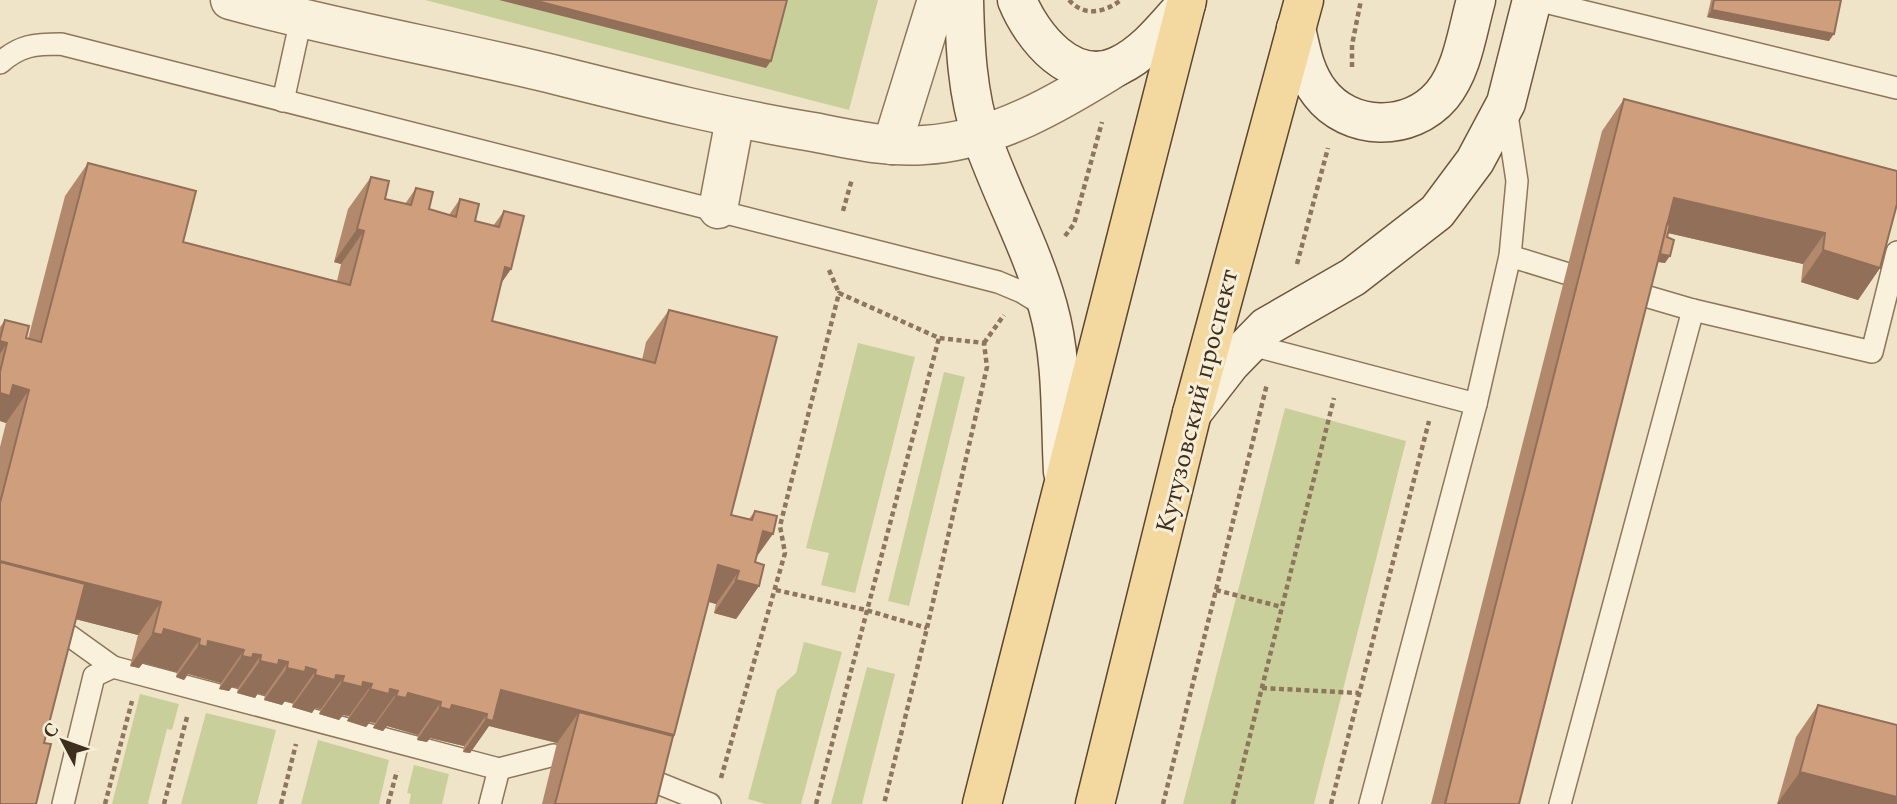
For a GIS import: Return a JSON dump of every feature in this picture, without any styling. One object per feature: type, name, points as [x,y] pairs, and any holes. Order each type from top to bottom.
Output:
[{"type":"main road","points":[[230,0],[301,19],[481,57],[735,119],[877,143],[926,145],[981,135],[1054,105],[1153,42],[1187,2]]},
{"type":"main road","points":[[877,143],[937,0]]},
{"type":"main road","points":[[964,0],[965,41],[981,135],[1058,365],[1063,481]]},
{"type":"main road","points":[[1017,0],[1026,23],[1064,62],[1089,70],[1118,66]]},
{"type":"main road","points":[[1300,14],[1304,65],[1319,93],[1338,112],[1364,121],[1390,124],[1419,114],[1441,97],[1457,71],[1476,0]]},
{"type":"main road","points":[[1192,413],[1230,364],[1353,277],[1437,212],[1475,161],[1506,103],[1535,0]]},
{"type":"main road","points":[[982,804],[1187,2]]},
{"type":"main road","name":"Кутузовский проспект","points":[[1095,804],[1192,413],[1300,14]]},
{"type":"main road","points":[[718,209],[735,119]]},
{"type":"lane","points":[[1535,0],[1896,85]]},
{"type":"lane","points":[[284,101],[301,19]]},
{"type":"lane","points":[[0,63],[13,51],[35,44],[61,44],[1035,291]]},
{"type":"lane","points":[[1370,804],[1476,404],[1510,256],[1517,181],[1506,103]]},
{"type":"lane","points":[[1635,293],[1693,310],[1872,352],[1897,252]]},
{"type":"lane","points":[[1510,256],[1566,273]]},
{"type":"lane","points":[[1560,804],[1693,310]]},
{"type":"lane","points":[[1269,337],[1476,404]]},
{"type":"lane","points":[[60,629],[113,667],[499,769],[554,755]]},
{"type":"lane","points":[[63,804],[94,676],[113,667]]},
{"type":"lane","points":[[490,804],[499,769]]},
{"type":"lane","points":[[648,779],[714,797]]},
{"type":"path","points":[[1069,0],[1075,7],[1093,13],[1109,10],[1121,0]]},
{"type":"path","points":[[1163,804],[1216,590],[1269,337],[1338,112],[1350,65],[1361,0]]},
{"type":"path","points":[[1350,65],[1355,72]]},
{"type":"path","points":[[884,804],[986,367],[984,343],[1035,291],[1074,224],[1118,66]]},
{"type":"path","points":[[714,797],[785,553],[780,526],[839,293],[828,268],[836,239],[877,143]]},
{"type":"path","points":[[839,293],[939,338],[984,343]]},
{"type":"path","points":[[816,804],[939,338]]},
{"type":"path","points":[[1233,804],[1337,387]]},
{"type":"path","points":[[1331,804],[1432,410]]},
{"type":"path","points":[[776,590],[866,610],[927,628]]},
{"type":"path","points":[[1216,590],[1282,607]]},
{"type":"path","points":[[1262,688],[1359,693]]},
{"type":"path","points":[[105,804],[133,695]]},
{"type":"path","points":[[281,804],[297,741]]},
{"type":"green space","points":[[425,0],[878,0],[849,110]]},
{"type":"green space","points":[[858,343],[915,357],[855,593],[821,585],[829,553],[806,548]]},
{"type":"green space","points":[[944,372],[965,377],[909,606],[888,601]]},
{"type":"green space","points":[[1285,408],[1406,441],[1314,804],[1183,804]]},
{"type":"green space","points":[[804,642],[842,652],[801,804],[766,804],[748,799],[777,690],[796,673]]},
{"type":"green space","points":[[867,667],[895,674],[862,804],[831,804]]},
{"type":"green space","points":[[140,694],[179,704],[172,730],[167,729],[148,803],[150,804],[112,804]]},
{"type":"green space","points":[[206,713],[276,730],[257,804],[181,804]]},
{"type":"green space","points":[[318,740],[389,760],[379,804],[301,804]]},
{"type":"green space","points":[[414,765],[449,774],[442,804],[409,804],[411,794],[407,793]]},
{"type":"building","points":[[533,0],[787,0],[771,61]]},
{"type":"building","points":[[1714,0],[1841,0],[1834,34],[1712,10]]},
{"type":"building","points":[[1624,99],[1897,171],[1897,204],[1880,268],[1823,250],[1825,233],[1674,198],[1519,804],[1445,804]]},
{"type":"building","points":[[88,163],[196,191],[183,242],[350,285],[364,231],[357,229],[371,177],[389,181],[385,199],[411,205],[416,188],[433,192],[429,209],[456,217],[460,199],[479,204],[475,221],[499,227],[504,211],[524,216],[511,269],[505,267],[492,321],[655,363],[669,310],[777,337],[731,515],[752,520],[755,511],[777,516],[773,534],[763,531],[755,562],[764,565],[759,586],[736,580],[739,571],[718,565],[674,735],[501,690],[493,721],[486,719],[487,714],[452,705],[450,710],[440,707],[441,702],[408,693],[406,698],[396,696],[398,691],[390,689],[389,694],[370,689],[372,684],[363,682],[362,687],[342,682],[344,676],[336,675],[335,680],[315,675],[316,670],[306,667],[305,672],[287,668],[288,662],[279,660],[278,665],[260,661],[261,655],[253,654],[252,658],[242,656],[244,650],[208,641],[207,647],[199,645],[200,639],[164,629],[162,635],[153,633],[161,602],[0,561],[0,503],[29,390],[13,385],[10,396],[0,393],[0,372],[7,343],[0,339],[5,320],[29,326],[26,338],[41,342]]},
{"type":"building","points":[[1667,224],[1670,225],[1667,237],[1674,240],[1670,256],[1660,254]]},
{"type":"building","points":[[0,562],[85,584],[44,743],[51,744],[36,804],[0,804]]},
{"type":"building","points":[[1818,705],[1897,725],[1897,797],[1800,772]]},
{"type":"building","points":[[579,712],[673,736],[656,804],[555,804]]}]
